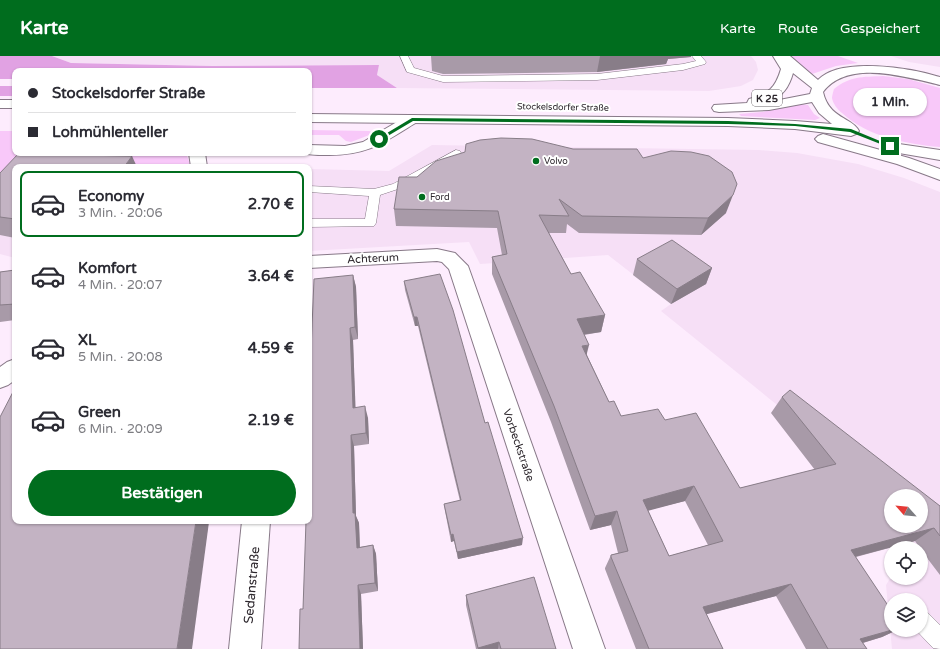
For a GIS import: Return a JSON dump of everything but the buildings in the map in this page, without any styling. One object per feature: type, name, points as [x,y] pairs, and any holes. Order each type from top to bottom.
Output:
[{"type":"main road","name":"K 25","points":[[715,108],[741,106],[772,97],[783,85],[788,69],[779,56]]},
{"type":"main road","points":[[782,56],[818,92],[825,111],[835,120],[851,130],[880,143],[936,156]]},
{"type":"main road","points":[[860,58],[940,81]]},
{"type":"main road","points":[[818,92],[823,81],[848,71],[873,69],[908,73]]},
{"type":"main road","name":"Stockelsdorfer Straße","points":[[312,105],[715,108],[762,106],[818,92]]},
{"type":"main road","points":[[0,104],[12,104]]},
{"type":"main road","points":[[0,118],[12,118]]},
{"type":"main road","name":"Stockelsdorfer Straße","points":[[312,118],[728,122],[795,125],[851,130]]},
{"type":"main road","points":[[312,150],[345,152],[368,145],[412,119]]},
{"type":"main road","points":[[607,122],[696,131],[770,132],[811,137],[845,144],[940,174]]},
{"type":"main road","name":"Achterum","points":[[312,262],[437,255]]},
{"type":"main road","name":"Vorbeckstraße","points":[[437,255],[448,257],[458,266],[589,649]]},
{"type":"main road","points":[[0,379],[12,370]]},
{"type":"main road","name":"Sedanstraße","points":[[245,649],[256,524]]},
{"type":"lane","points":[[404,56],[410,70],[443,79],[597,77],[683,68],[702,62],[696,56]]},
{"type":"lane","points":[[312,189],[375,193],[397,186],[456,153]]},
{"type":"lane","points":[[312,223],[370,223],[375,193]]},
{"type":"lane","points":[[928,628],[940,641]]},
{"type":"shaded area","points":[[0,56],[52,56],[71,63],[212,66],[379,65],[377,75],[397,88],[312,88],[312,68],[12,68],[12,79],[0,79]]},
{"type":"shaded area","points":[[52,56],[751,56],[756,62],[758,70],[753,80],[741,86],[709,91],[397,88],[377,75],[379,65],[212,66],[71,63]]},
{"type":"shaded area","points":[[792,56],[838,56],[858,63],[836,66],[812,74],[804,71]]},
{"type":"shaded area","points":[[891,56],[940,56],[940,67],[909,62]]},
{"type":"shaded area","points":[[883,76],[908,79],[940,88],[940,147],[914,144],[875,134],[852,121],[837,109],[832,98],[834,89],[851,79]]},
{"type":"shaded area","points":[[0,86],[12,86],[12,96],[0,96]]},
{"type":"shaded area","points":[[798,104],[808,105],[814,114],[820,118],[815,120],[741,116],[739,114],[762,112]]},
{"type":"shaded area","points":[[312,130],[373,132],[372,134],[351,142],[346,141],[339,135],[312,135]]},
{"type":"shaded area","points":[[0,131],[12,131],[12,156],[187,156],[190,164],[12,164],[12,172],[0,191]]},
{"type":"shaded area","points":[[432,145],[759,150],[797,153],[858,164],[904,178],[940,192],[940,649],[892,649],[891,637],[928,637],[928,593],[887,593],[886,585],[928,585],[928,541],[914,541],[936,534],[928,514],[928,489],[884,489],[884,491],[661,311],[671,304],[608,255],[480,264],[469,242],[312,251],[312,169],[389,171]]},
{"type":"shaded area","points":[[12,177],[12,257],[0,254],[0,191]]},
{"type":"place","name":"Volvo","points":[[536,161]]},
{"type":"place","name":"Ford","points":[[422,197]]},
{"type":"route","points":[[379,139],[412,119],[728,122],[795,125],[851,130],[864,137],[890,146]]}]
